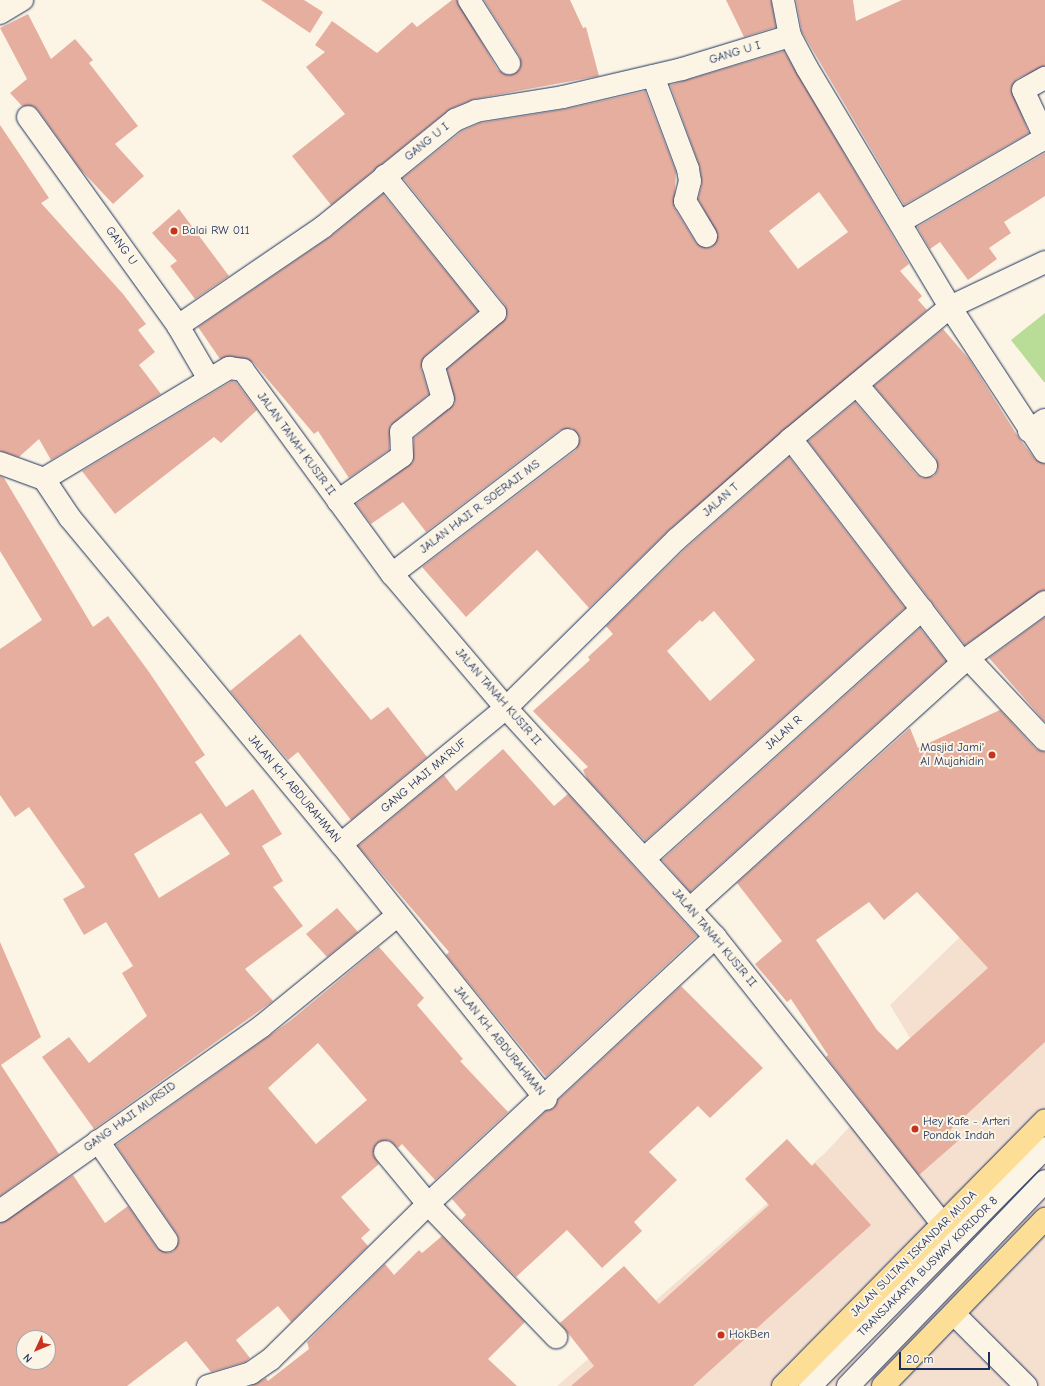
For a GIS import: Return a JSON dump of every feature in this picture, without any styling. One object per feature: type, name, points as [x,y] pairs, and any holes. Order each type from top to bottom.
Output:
[{"type":"highway","name":"JALAN SULTAN ISKANDAR MUDA","points":[[783,1386],[1045,1120]]},
{"type":"highway","points":[[883,1386],[1045,1219]]},
{"type":"street","points":[[0,13],[22,0]]},
{"type":"street","points":[[469,0],[509,63]]},
{"type":"street","points":[[783,0],[790,36],[950,307],[1037,426],[1045,452]]},
{"type":"street","name":"GANG U I","points":[[178,326],[323,227],[386,176],[437,131],[476,111],[563,97],[653,76],[790,36]]},
{"type":"street","points":[[653,76],[688,168],[690,181],[685,201],[706,236]]},
{"type":"street","points":[[900,222],[1040,141],[1043,133],[1023,90],[1045,78]]},
{"type":"street","name":"GANG U","points":[[28,117],[178,326],[209,379]]},
{"type":"street","points":[[338,501],[402,456],[401,432],[444,399],[433,365],[492,319],[494,311],[386,176]]},
{"type":"street","name":"JALAN T","points":[[506,708],[677,539],[791,439],[858,386],[950,307],[1045,262]]},
{"type":"street","name":"JALAN TANAH KUSIR II","points":[[44,479],[229,368],[243,370],[392,574],[506,708],[646,857],[691,908],[943,1225]]},
{"type":"street","points":[[858,386],[926,466]]},
{"type":"street","points":[[791,439],[922,609],[966,661],[1045,740]]},
{"type":"street","name":"JALAN HAJI R. SOERAJI MS","points":[[392,574],[568,440]]},
{"type":"street","points":[[0,463],[44,479]]},
{"type":"street","name":"JALAN KH. ABDURAHMAN","points":[[44,479],[70,518],[203,681],[341,844],[397,916],[546,1099]]},
{"type":"street","points":[[691,908],[966,661],[1045,602]]},
{"type":"street","name":"JALAN R","points":[[646,857],[922,609]]},
{"type":"street","name":"GANG HAJI MA'RUF","points":[[341,844],[506,708]]},
{"type":"street","name":"GANG HAJI MURSID","points":[[0,1211],[98,1140],[262,1026],[397,916]]},
{"type":"street","points":[[208,1386],[251,1373],[271,1359],[428,1204],[546,1099],[715,937]]},
{"type":"street","points":[[98,1140],[166,1240]]},
{"type":"street","name":"TRANSJAKARTA BUSWAY KORIDOR 8","points":[[810,1386],[1045,1148]]},
{"type":"street","points":[[385,1152],[428,1204],[556,1337]]},
{"type":"street","name":"TRANSJAKARTA BUSWAY KORIDOR 8","points":[[848,1386],[1045,1181]]},
{"type":"street","points":[[954,1314],[1026,1386]]},
{"type":"shaded area","points":[[1045,854],[1045,1386],[557,1386],[824,1154],[919,1053],[890,1005]]},
{"type":"green space","points":[[1045,313],[1045,382],[1044,382],[1011,340]]},
{"type":"building","points":[[261,0],[304,0],[323,12],[310,33]]},
{"type":"building","points":[[452,0],[457,0],[498,70],[509,75],[520,69],[520,57],[484,0],[570,0],[583,28],[586,27],[599,76],[474,99],[450,109],[331,205],[292,156],[345,114],[306,67],[325,52],[315,45],[332,21],[377,53],[412,22],[417,27]]},
{"type":"building","points":[[726,0],[771,0],[776,27],[744,37]]},
{"type":"building","points":[[796,0],[853,0],[856,21],[902,0],[1045,0],[1045,66],[1017,79],[1011,89],[1029,133],[904,205],[802,32]]},
{"type":"building","points":[[28,14],[51,59],[75,39],[93,60],[89,63],[138,126],[115,144],[144,176],[113,204],[81,170],[38,110],[33,106],[22,106],[10,93],[27,79],[0,28]]},
{"type":"building","points":[[784,51],[909,264],[900,271],[922,296],[918,300],[927,310],[669,530],[589,608],[537,550],[466,617],[422,567],[576,450],[580,438],[572,428],[560,430],[426,532],[403,502],[371,524],[356,504],[413,462],[414,438],[455,403],[447,369],[507,317],[505,305],[403,178],[462,131],[480,123],[566,109],[645,91],[676,172],[674,207],[696,243],[706,248],[712,247],[718,235],[698,199],[702,184],[700,167],[670,85]],"holes":[[[819,192],[848,232],[798,269],[769,231]]]},
{"type":"building","points":[[0,125],[49,198],[41,203],[123,294],[146,324],[138,330],[155,352],[139,365],[161,394],[51,460],[39,439],[19,457],[0,451]]},
{"type":"building","points":[[1045,153],[1045,196],[1004,222],[1011,233],[989,248],[997,259],[968,280],[940,242],[930,249],[917,227]]},
{"type":"building","points":[[383,194],[478,311],[425,356],[421,368],[429,394],[390,426],[389,450],[349,478],[318,431],[314,434],[253,362],[231,356],[220,359],[198,327],[330,237]]},
{"type":"building","points":[[179,209],[229,276],[195,299],[170,266],[177,261],[152,233]]},
{"type":"building","points":[[943,329],[969,359],[1019,438],[1035,459],[1045,464],[1045,590],[965,645],[808,441],[855,402],[916,474],[922,478],[934,476],[938,470],[936,458],[874,386]]},
{"type":"building","points":[[232,381],[236,382],[257,410],[221,443],[214,437],[115,514],[82,471]]},
{"type":"building","points":[[789,457],[905,608],[645,841],[587,779],[583,770],[588,767],[533,711],[590,660],[588,657],[613,634],[606,626],[686,548]],"holes":[[[714,611],[755,660],[710,701],[667,651],[700,620],[702,622]]]},
{"type":"building","points":[[0,476],[4,478],[93,627],[108,616],[149,672],[205,755],[195,762],[226,807],[253,789],[282,834],[262,846],[283,881],[273,887],[303,926],[245,969],[273,1001],[94,1129],[42,1057],[69,1037],[89,1063],[147,1016],[122,973],[133,966],[106,922],[84,935],[63,899],[85,887],[29,807],[15,817],[0,795],[0,649],[42,620],[0,551]],"holes":[[[201,813],[230,854],[159,898],[134,854]]]},
{"type":"building","points":[[1045,617],[1045,722],[989,658]]},
{"type":"building","points":[[920,628],[946,661],[690,892],[662,860]]},
{"type":"building","points":[[300,634],[371,720],[388,707],[427,757],[351,820],[298,752],[288,760],[230,691]]},
{"type":"building","points":[[1000,710],[1036,749],[1045,752],[1045,1042],[950,1130],[959,1140],[919,1175],[826,1057],[828,1055],[791,999],[787,1002],[755,964],[782,941],[737,883],[910,728],[918,748]],"holes":[[[917,892],[988,968],[897,1050],[877,1030],[816,940],[869,902],[884,920]]]},
{"type":"building","points":[[503,749],[554,806],[568,794],[697,936],[546,1077],[446,955],[449,952],[358,846],[444,775],[456,791]]},
{"type":"building","points":[[337,908],[358,932],[327,957],[306,934]]},
{"type":"building","points":[[0,942],[41,1037],[1,1065],[59,1154],[0,1196]]},
{"type":"building","points":[[379,947],[424,998],[417,1005],[463,1059],[460,1061],[508,1112],[435,1180],[402,1144],[398,1148],[389,1140],[377,1143],[373,1154],[379,1164],[341,1197],[370,1230],[361,1238],[368,1246],[291,1322],[278,1306],[236,1340],[250,1358],[245,1362],[211,1372],[186,1341],[127,1386],[0,1386],[0,1223],[73,1175],[105,1223],[128,1206],[157,1248],[168,1253],[174,1251],[179,1240],[177,1234],[116,1145],[290,1021]],"holes":[[[318,1043],[367,1100],[316,1144],[268,1088]]]},
{"type":"building","points":[[681,986],[763,1068],[710,1118],[698,1106],[649,1152],[677,1180],[634,1222],[642,1231],[602,1268],[567,1230],[516,1277],[461,1220],[466,1215],[452,1199],[546,1111],[554,1108],[558,1100]]},
{"type":"building","points":[[787,1139],[812,1166],[815,1163],[871,1225],[693,1386],[571,1386],[594,1366],[560,1323],[624,1266],[659,1304],[769,1205],[745,1179]]},
{"type":"building","points":[[442,1236],[525,1322],[488,1359],[517,1386],[251,1386],[266,1378],[268,1381],[309,1349],[307,1342],[385,1264],[394,1275],[419,1250],[422,1253]]},
{"type":"place","name":"Balai RW 011","points":[[174,231]]},
{"type":"place","name":"Masjid Jami' Al Mujahidin","points":[[992,755]]},
{"type":"place","name":"Hey Kafe - Arteri Pondok Indah","points":[[915,1129]]},
{"type":"place","name":"HokBen","points":[[721,1335]]}]
